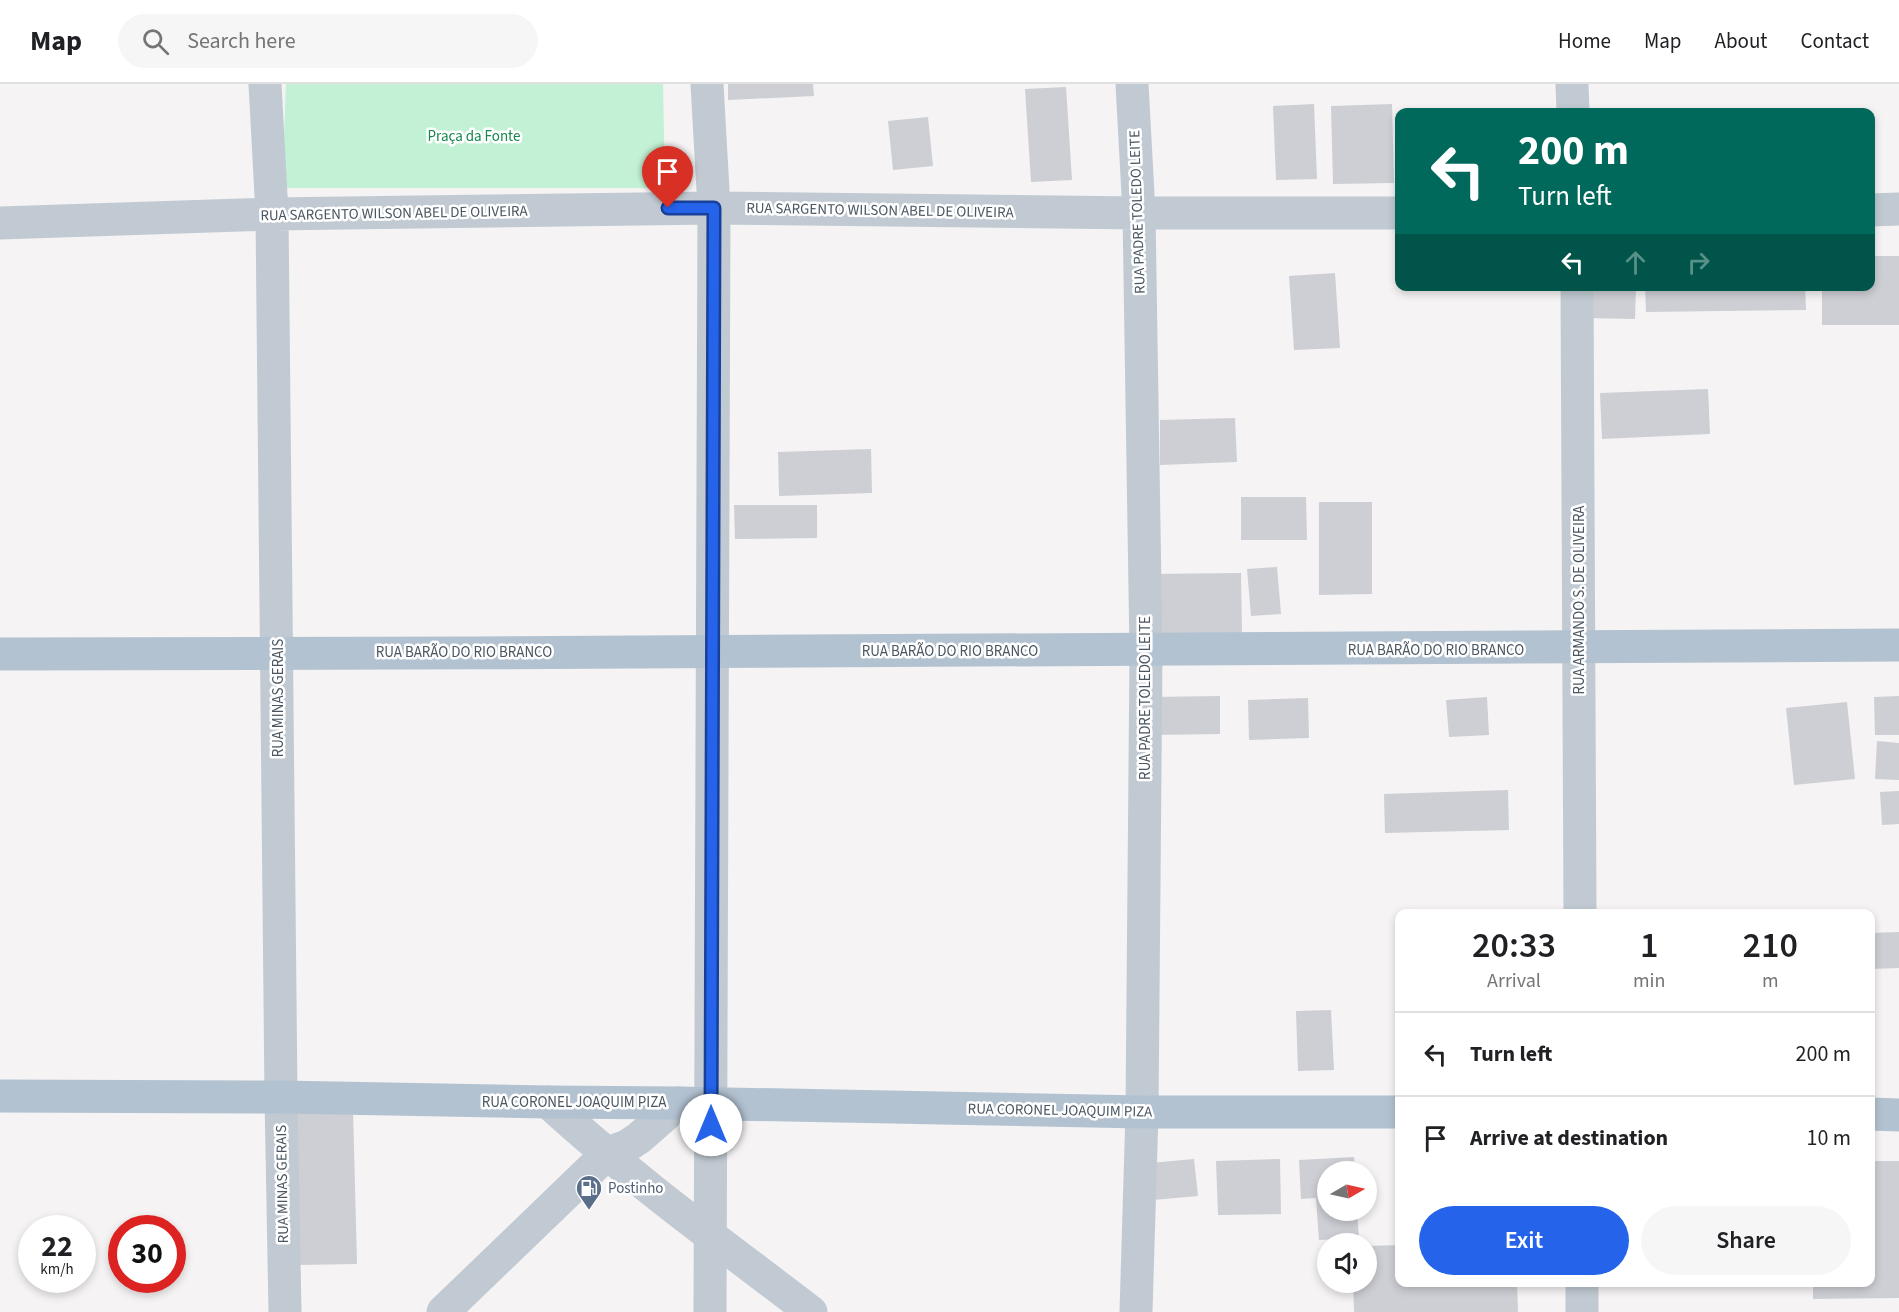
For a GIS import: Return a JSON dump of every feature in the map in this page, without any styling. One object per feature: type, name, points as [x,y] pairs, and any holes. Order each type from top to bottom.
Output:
[{"type":"main road","name":"RUA BARÃO DO RIO BRANCO","points":[[0,654],[1146,652],[1899,645]]},
{"type":"main road","name":"RUA CORONEL JOAQUIM PIZA","points":[[0,1096],[280,1097],[1142,1112],[1395,1112]]},
{"type":"main road","points":[[1875,1114],[1899,1114]]},
{"type":"street","name":"RUA MINAS GERAIS","points":[[265,84],[272,214],[278,653],[280,1097],[285,1312]]},
{"type":"street","points":[[707,84],[714,208],[713,651],[695,1103],[711,1236],[710,1312]]},
{"type":"street","name":"RUA PADRE TOLEDO LEITE","points":[[1132,84],[1139,213],[1146,652],[1142,1112],[1136,1312]]},
{"type":"street","points":[[1572,84],[1573,108]]},
{"type":"street","name":"RUA SARGENTO WILSON ABEL DE OLIVEIRA","points":[[0,223],[272,214],[714,208],[1139,213],[1395,213]]},
{"type":"street","points":[[1875,210],[1899,209]]},
{"type":"street","name":"RUA ARMANDO S. DE OLIVEIRA","points":[[1577,291],[1580,909]]},
{"type":"street","points":[[548,1102],[586,1137],[811,1312]]},
{"type":"street","points":[[443,1312],[608,1153],[639,1138],[695,1103]]},
{"type":"street","points":[[1582,1287],[1582,1312]]},
{"type":"green space","name":"Praça da Fonte","points":[[286,84],[663,84],[665,188],[282,188]]},
{"type":"building","points":[[728,84],[813,84],[814,96],[728,100]]},
{"type":"building","points":[[1066,87],[1072,180],[1031,182],[1025,89]]},
{"type":"building","points":[[1314,104],[1317,179],[1276,180],[1273,106]]},
{"type":"building","points":[[1392,104],[1394,183],[1333,184],[1331,106]]},
{"type":"building","points":[[928,117],[933,166],[893,170],[888,121]]},
{"type":"building","points":[[1875,256],[1899,256],[1899,325],[1822,325],[1822,291],[1875,291]]},
{"type":"building","points":[[1335,273],[1340,348],[1294,350],[1289,276]]},
{"type":"building","points":[[1586,291],[1636,291],[1635,319],[1585,318]]},
{"type":"building","points":[[1645,291],[1805,291],[1806,310],[1646,312]]},
{"type":"building","points":[[1708,389],[1710,434],[1602,439],[1600,393]]},
{"type":"building","points":[[1235,418],[1237,462],[1160,465],[1160,420]]},
{"type":"building","points":[[871,449],[872,493],[779,496],[778,452]]},
{"type":"building","points":[[1241,497],[1306,497],[1307,540],[1241,540]]},
{"type":"building","points":[[1319,502],[1372,502],[1372,594],[1319,595]]},
{"type":"building","points":[[734,505],[817,505],[817,538],[735,539]]},
{"type":"building","points":[[1277,567],[1281,614],[1251,616],[1247,569]]},
{"type":"building","points":[[1241,573],[1242,634],[1148,634],[1147,574]]},
{"type":"building","points":[[1220,696],[1220,734],[1151,735],[1150,697]]},
{"type":"building","points":[[1899,696],[1899,735],[1875,735],[1874,697]]},
{"type":"building","points":[[1487,697],[1489,735],[1449,737],[1446,700]]},
{"type":"building","points":[[1308,698],[1309,738],[1249,740],[1248,700]]},
{"type":"building","points":[[1847,702],[1855,779],[1794,785],[1786,708]]},
{"type":"building","points":[[1877,741],[1899,743],[1899,780],[1875,779]]},
{"type":"building","points":[[1508,790],[1509,830],[1385,833],[1384,794]]},
{"type":"building","points":[[1899,791],[1899,824],[1882,825],[1880,792]]},
{"type":"building","points":[[1899,932],[1899,968],[1875,969],[1875,933]]},
{"type":"building","points":[[1331,1010],[1334,1070],[1298,1071],[1296,1011]]},
{"type":"building","points":[[291,1105],[353,1109],[357,1264],[295,1265]]},
{"type":"building","points":[[1354,1157],[1354,1161],[1317,1161],[1317,1212],[1316,1198],[1301,1199],[1299,1160]]},
{"type":"building","points":[[1194,1159],[1198,1196],[1153,1200],[1150,1163]]},
{"type":"building","points":[[1280,1159],[1281,1214],[1218,1215],[1216,1161]]},
{"type":"building","points":[[1875,1161],[1899,1161],[1899,1298],[1813,1299],[1813,1287],[1875,1287]]},
{"type":"building","points":[[1318,1221],[1358,1221],[1359,1233],[1318,1233]]},
{"type":"building","points":[[1395,1245],[1395,1287],[1517,1287],[1518,1312],[1354,1312],[1353,1293],[1377,1293],[1377,1246]]},
{"type":"place","name":"Postinho","points":[[589,1211]]},
{"type":"route","points":[[668,208],[714,208],[711,1125]]}]
